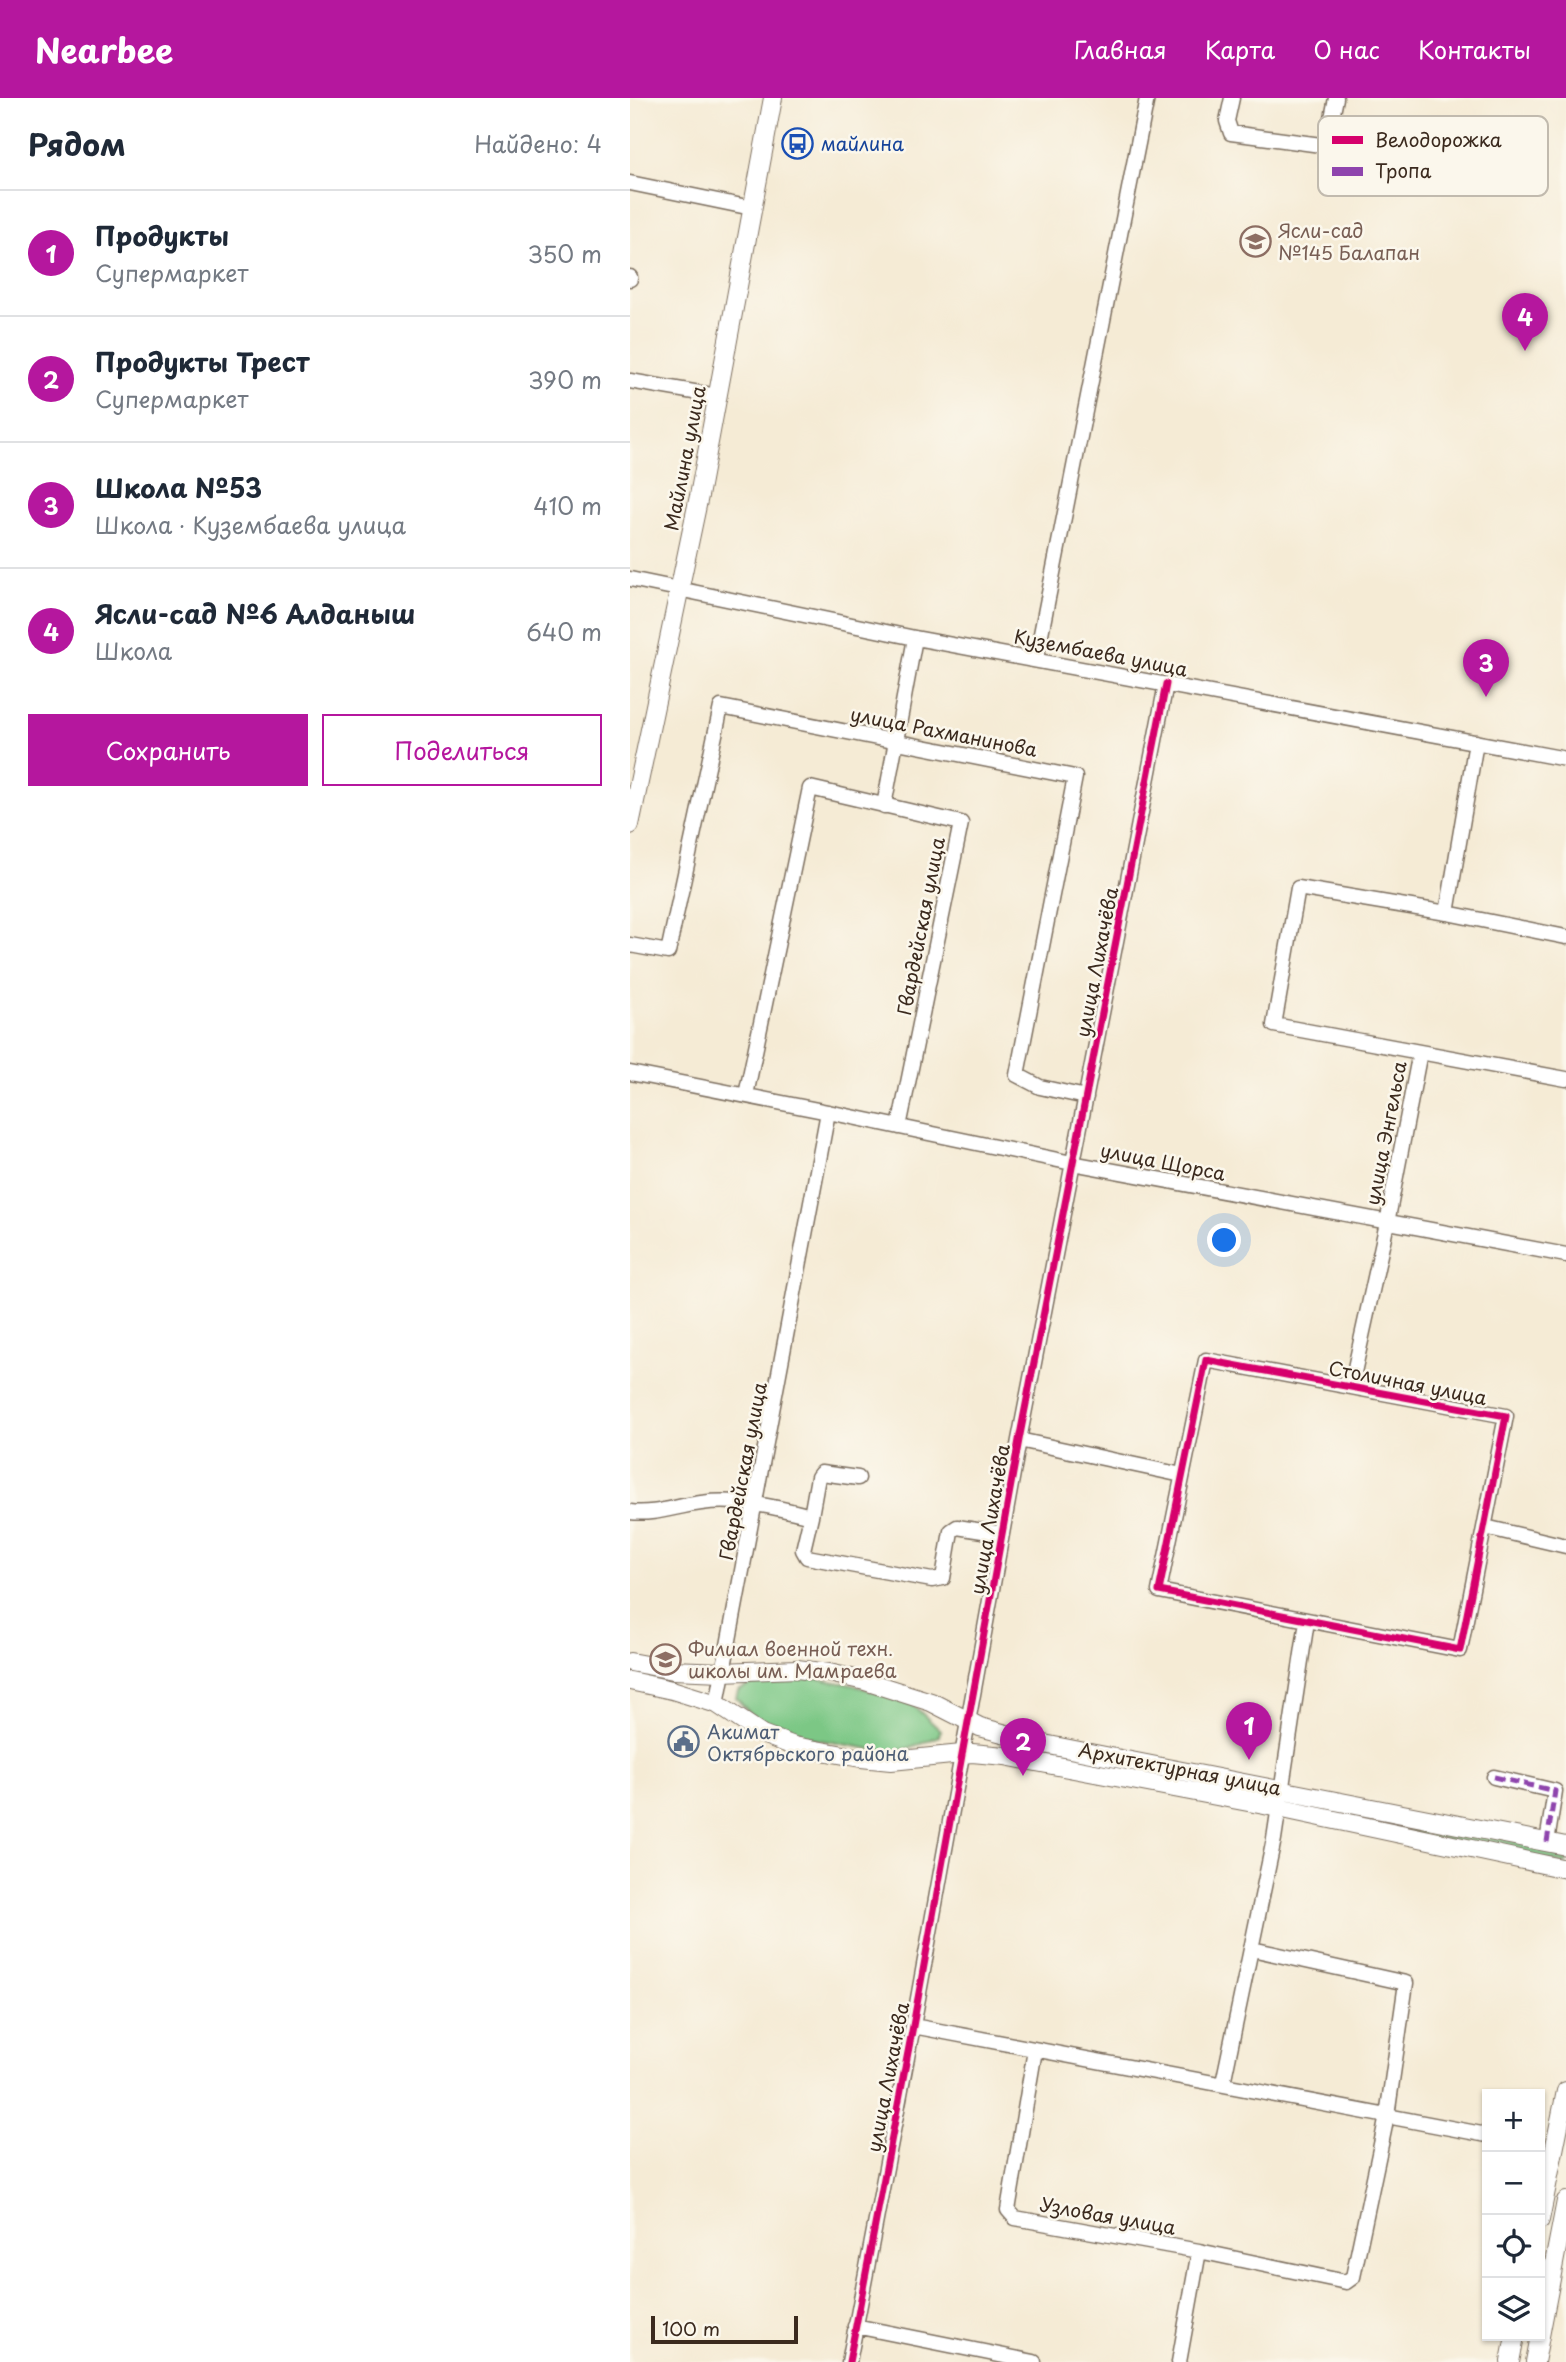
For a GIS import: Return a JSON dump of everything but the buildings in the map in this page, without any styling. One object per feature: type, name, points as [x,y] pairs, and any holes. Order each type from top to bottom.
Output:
[{"type":"main road","name":"Майлина улица","points":[[630,825],[680,588],[773,98]]},
{"type":"main road","name":"Архитектурная улица","points":[[630,1662],[673,1670],[722,1672],[797,1669],[829,1672],[931,1702],[980,1727],[1566,1868]]},
{"type":"main road","name":"Архитектурная улица","points":[[630,1681],[717,1704],[762,1734],[794,1746],[861,1758],[891,1762],[961,1754],[1004,1756],[1566,1846]]},
{"type":"main road","points":[[1540,2215],[1547,2147],[1566,2091]]},
{"type":"main road","points":[[1535,2362],[1566,2201]]},
{"type":"main road","points":[[1510,2362],[1514,2341]]},
{"type":"street","points":[[1035,659],[1147,98]]},
{"type":"street","points":[[1232,98],[1227,121],[1231,133],[1318,145]]},
{"type":"street","points":[[1332,116],[1336,98]]},
{"type":"street","points":[[630,183],[752,208]]},
{"type":"street","points":[[630,381],[717,396]]},
{"type":"street","name":"Кузембаева улица","points":[[630,579],[915,638],[1566,759]]},
{"type":"street","points":[[884,806],[915,638]]},
{"type":"street","name":"улица Лихачёва","points":[[849,2362],[1019,1440],[1166,684]]},
{"type":"street","name":"улица Рахманинова","points":[[630,946],[668,953],[721,707],[1076,777],[1017,1075],[1040,1087],[1086,1097]]},
{"type":"street","points":[[1447,913],[1476,742]]},
{"type":"street","name":"Гвардейская улица","points":[[746,1095],[810,788],[961,823],[900,1126]]},
{"type":"street","name":"улица Энгельса","points":[[1566,937],[1447,913],[1298,888],[1274,1025],[1566,1079]]},
{"type":"street","name":"улица Энгельса","points":[[1387,1223],[1420,1052]]},
{"type":"street","name":"улица Щорса","points":[[630,1073],[1072,1163],[1566,1255]]},
{"type":"street","name":"Гвардейская улица","points":[[717,1704],[828,1112]]},
{"type":"street","name":"Столичная улица","points":[[1351,1387],[1387,1223]]},
{"type":"street","name":"Столичная улица","points":[[1206,1360],[1351,1387],[1506,1416],[1460,1650],[1158,1591],[1206,1360]]},
{"type":"street","points":[[1019,1440],[1182,1475]]},
{"type":"street","points":[[859,1478],[821,1473],[818,1477],[803,1550],[807,1556],[932,1580],[943,1578],[951,1531],[957,1527],[1002,1534]]},
{"type":"street","points":[[630,1512],[647,1514],[703,1503],[756,1504],[811,1516]]},
{"type":"street","points":[[1485,1527],[1566,1546]]},
{"type":"street","points":[[1223,2083],[1280,1799],[1307,1621]]},
{"type":"street","points":[[1494,1777],[1555,1791],[1547,1842]]},
{"type":"street","name":"Узловая улица","points":[[1035,2050],[1008,2210],[1015,2218],[1199,2251],[1346,2282],[1353,2277],[1387,2116],[1406,1983],[1252,1949]]},
{"type":"street","points":[[913,2026],[1223,2083],[1482,2135]]},
{"type":"street","name":"Узловая улица","points":[[1179,2362],[1199,2251]]},
{"type":"street","points":[[855,2326],[1034,2362]]},
{"type":"green space","points":[[767,1677],[807,1677],[853,1685],[912,1704],[940,1730],[939,1736],[914,1747],[887,1752],[803,1737],[756,1720],[736,1698],[738,1691]]},
{"type":"green space","points":[[1272,1792],[1566,1850],[1566,1864],[1269,1805]]},
{"type":"marked path","points":[[1494,1777],[1555,1791],[1547,1842]]},
{"type":"cycle path","points":[[849,2362],[1019,1440],[1166,684]]},
{"type":"cycle path","points":[[1206,1360],[1506,1416],[1460,1650],[1159,1591],[1206,1360]]},
{"type":"place","name":"майлина","points":[[798,143]]},
{"type":"place","name":"Ясли-сад №145 Балапан","points":[[1255,241]]},
{"type":"place","name":"Ясли-сад №6 Алданыш","points":[[1525,351]]},
{"type":"place","name":"Школа №53","points":[[1486,697]]},
{"type":"place","name":"Филиал военной техн. школы им. Мамраева","points":[[665,1659]]},
{"type":"place","name":"Акимат Октябрьского района","points":[[684,1742]]},
{"type":"place","name":"Продукты","points":[[1249,1760]]},
{"type":"place","name":"Продукты Трест","points":[[1023,1776]]}]
